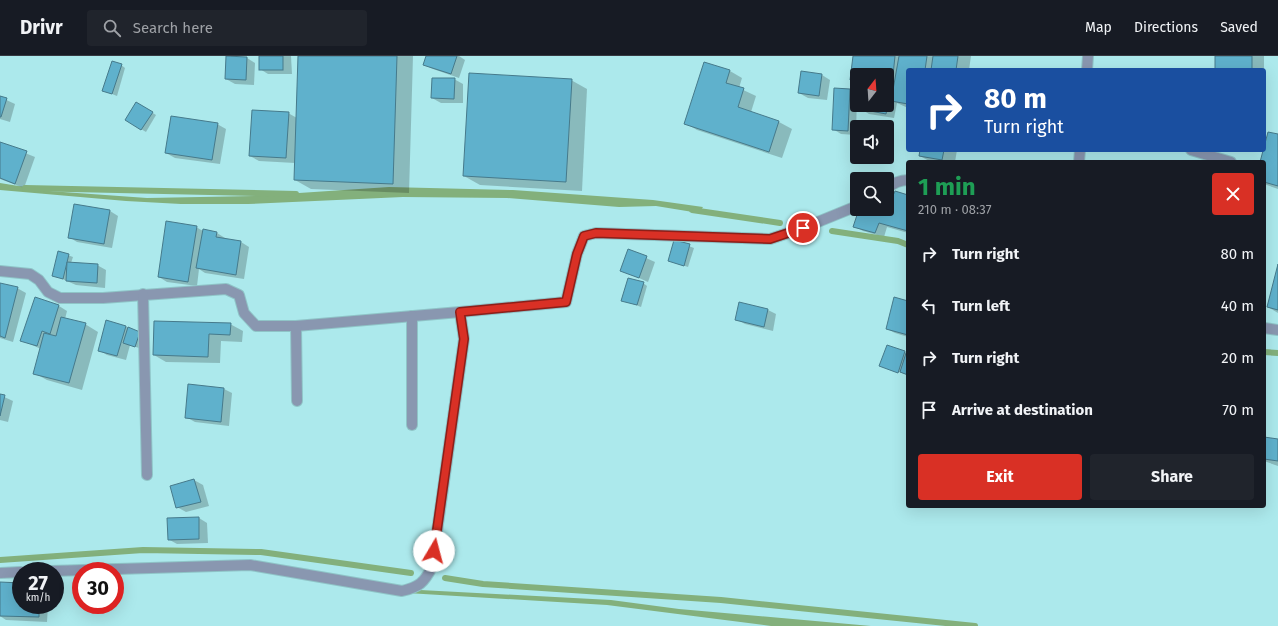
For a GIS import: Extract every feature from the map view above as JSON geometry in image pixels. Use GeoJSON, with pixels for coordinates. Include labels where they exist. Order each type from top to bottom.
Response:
{"type":"FeatureCollection","features":[{"type":"Feature","properties":{"kind":"street"},"geometry":{"type":"LineString","coordinates":[[1087,68],[1088,56]]}},
{"type":"Feature","properties":{"kind":"street"},"geometry":{"type":"LineString","coordinates":[[1198,152],[1224,160]]}},
{"type":"Feature","properties":{"kind":"street"},"geometry":{"type":"LineString","coordinates":[[894,184],[906,181]]}},
{"type":"Feature","properties":{"kind":"street"},"geometry":{"type":"LineString","coordinates":[[0,271],[30,274],[39,280],[48,292],[60,298],[103,298],[226,288],[239,295],[244,314],[256,326],[296,326],[566,302],[577,254],[584,236],[596,233],[770,239],[803,228],[850,209]]}},
{"type":"Feature","properties":{"kind":"street"},"geometry":{"type":"LineString","coordinates":[[143,294],[147,475]]}},
{"type":"Feature","properties":{"kind":"street"},"geometry":{"type":"LineString","coordinates":[[64,571],[250,565],[402,591],[415,588],[426,580],[432,567],[464,339],[460,312]]}},
{"type":"Feature","properties":{"kind":"street"},"geometry":{"type":"LineString","coordinates":[[412,316],[412,425]]}},
{"type":"Feature","properties":{"kind":"street"},"geometry":{"type":"LineString","coordinates":[[296,326],[297,401]]}},
{"type":"Feature","properties":{"kind":"street"},"geometry":{"type":"LineString","coordinates":[[1266,328],[1278,330]]}},
{"type":"Feature","properties":{"kind":"street"},"geometry":{"type":"LineString","coordinates":[[0,573],[12,572]]}},
{"type":"Feature","properties":{"kind":"shaded area"},"geometry":{"type":"Polygon","coordinates":[[[0,183],[49,191],[147,198],[254,196],[389,187],[513,190],[653,200],[703,207],[699,213],[656,206],[619,207],[507,198],[403,197],[248,204],[181,204],[126,201],[0,190],[0,183]]]}},
{"type":"Feature","properties":{"kind":"shaded area"},"geometry":{"type":"Polygon","coordinates":[[[420,590],[611,600],[679,609],[871,626],[771,626],[607,605],[407,593],[420,590]]]}},
{"type":"Feature","properties":{"kind":"building"},"geometry":{"type":"Polygon","coordinates":[[[226,56],[247,57],[246,80],[225,79],[226,56]]]}},
{"type":"Feature","properties":{"kind":"building"},"geometry":{"type":"Polygon","coordinates":[[[259,56],[283,56],[283,70],[259,70],[259,56]]]}},
{"type":"Feature","properties":{"kind":"building"},"geometry":{"type":"Polygon","coordinates":[[[298,56],[397,56],[393,184],[294,180],[298,56]]]}},
{"type":"Feature","properties":{"kind":"building"},"geometry":{"type":"Polygon","coordinates":[[[426,56],[457,56],[451,74],[423,65],[426,56]]]}},
{"type":"Feature","properties":{"kind":"building"},"geometry":{"type":"Polygon","coordinates":[[[853,56],[895,56],[894,68],[852,68],[853,56]]]}},
{"type":"Feature","properties":{"kind":"building"},"geometry":{"type":"Polygon","coordinates":[[[899,56],[927,56],[925,68],[906,68],[906,104],[894,102],[894,84],[899,56]]]}},
{"type":"Feature","properties":{"kind":"building"},"geometry":{"type":"Polygon","coordinates":[[[933,56],[958,56],[956,68],[931,68],[933,56]]]}},
{"type":"Feature","properties":{"kind":"building"},"geometry":{"type":"Polygon","coordinates":[[[1215,56],[1252,56],[1252,68],[1215,68],[1215,56]]]}},
{"type":"Feature","properties":{"kind":"building"},"geometry":{"type":"Polygon","coordinates":[[[112,61],[122,64],[112,94],[102,91],[112,61]]]}},
{"type":"Feature","properties":{"kind":"building"},"geometry":{"type":"Polygon","coordinates":[[[704,62],[730,70],[726,83],[744,88],[738,107],[779,121],[769,152],[684,124],[704,62]]]}},
{"type":"Feature","properties":{"kind":"building"},"geometry":{"type":"Polygon","coordinates":[[[801,71],[822,74],[819,96],[798,93],[801,71]]]}},
{"type":"Feature","properties":{"kind":"building"},"geometry":{"type":"Polygon","coordinates":[[[469,73],[572,79],[566,182],[463,176],[469,73]]]}},
{"type":"Feature","properties":{"kind":"building"},"geometry":{"type":"Polygon","coordinates":[[[432,78],[455,78],[454,99],[431,98],[432,78]]]}},
{"type":"Feature","properties":{"kind":"building"},"geometry":{"type":"Polygon","coordinates":[[[834,88],[850,89],[848,131],[832,130],[834,88]]]}},
{"type":"Feature","properties":{"kind":"building"},"geometry":{"type":"Polygon","coordinates":[[[0,96],[7,98],[1,117],[0,117],[0,96]]]}},
{"type":"Feature","properties":{"kind":"building"},"geometry":{"type":"Polygon","coordinates":[[[136,102],[153,112],[141,130],[125,120],[136,102]]]}},
{"type":"Feature","properties":{"kind":"building"},"geometry":{"type":"Polygon","coordinates":[[[252,110],[289,112],[286,158],[249,156],[252,110]]]}},
{"type":"Feature","properties":{"kind":"building"},"geometry":{"type":"Polygon","coordinates":[[[876,112],[886,112],[886,114],[876,112]]]}},
{"type":"Feature","properties":{"kind":"building"},"geometry":{"type":"Polygon","coordinates":[[[171,116],[218,123],[212,160],[165,153],[171,116]]]}},
{"type":"Feature","properties":{"kind":"building"},"geometry":{"type":"Polygon","coordinates":[[[1268,132],[1278,134],[1278,186],[1266,183],[1266,160],[1261,160],[1263,152],[1266,152],[1266,140],[1268,132]]]}},
{"type":"Feature","properties":{"kind":"building"},"geometry":{"type":"Polygon","coordinates":[[[0,142],[27,151],[15,184],[0,178],[0,142]]]}},
{"type":"Feature","properties":{"kind":"building"},"geometry":{"type":"Polygon","coordinates":[[[920,152],[944,152],[942,160],[919,156],[920,152]]]}},
{"type":"Feature","properties":{"kind":"building"},"geometry":{"type":"Polygon","coordinates":[[[895,191],[906,194],[906,230],[879,223],[875,233],[853,227],[857,216],[894,216],[895,191]]]}},
{"type":"Feature","properties":{"kind":"building"},"geometry":{"type":"Polygon","coordinates":[[[74,204],[110,210],[104,244],[68,238],[74,204]]]}},
{"type":"Feature","properties":{"kind":"building"},"geometry":{"type":"Polygon","coordinates":[[[166,221],[197,226],[188,282],[158,277],[166,221]]]}},
{"type":"Feature","properties":{"kind":"building"},"geometry":{"type":"Polygon","coordinates":[[[203,229],[217,232],[216,237],[241,241],[236,275],[196,268],[203,229]]]}},
{"type":"Feature","properties":{"kind":"building"},"geometry":{"type":"Polygon","coordinates":[[[674,240],[690,244],[684,266],[668,261],[674,240]]]}},
{"type":"Feature","properties":{"kind":"building"},"geometry":{"type":"Polygon","coordinates":[[[628,249],[647,256],[639,278],[620,271],[628,249]]]}},
{"type":"Feature","properties":{"kind":"building"},"geometry":{"type":"Polygon","coordinates":[[[58,251],[69,254],[63,279],[52,276],[58,251]]]}},
{"type":"Feature","properties":{"kind":"building"},"geometry":{"type":"Polygon","coordinates":[[[67,262],[98,264],[97,283],[66,281],[67,262]]]}},
{"type":"Feature","properties":{"kind":"building"},"geometry":{"type":"Polygon","coordinates":[[[1278,264],[1278,310],[1267,307],[1278,264]]]}},
{"type":"Feature","properties":{"kind":"building"},"geometry":{"type":"Polygon","coordinates":[[[628,278],[644,282],[637,305],[621,301],[628,278]]]}},
{"type":"Feature","properties":{"kind":"building"},"geometry":{"type":"Polygon","coordinates":[[[0,283],[18,287],[5,338],[0,336],[0,283]]]}},
{"type":"Feature","properties":{"kind":"building"},"geometry":{"type":"Polygon","coordinates":[[[35,297],[59,305],[50,334],[42,331],[37,346],[20,341],[35,297]]]}},
{"type":"Feature","properties":{"kind":"building"},"geometry":{"type":"Polygon","coordinates":[[[894,297],[906,300],[906,334],[886,329],[894,297]]]}},
{"type":"Feature","properties":{"kind":"building"},"geometry":{"type":"Polygon","coordinates":[[[739,302],[768,309],[764,327],[735,320],[739,302]]]}},
{"type":"Feature","properties":{"kind":"building"},"geometry":{"type":"Polygon","coordinates":[[[61,317],[86,323],[69,383],[33,374],[44,333],[56,336],[61,317]]]}},
{"type":"Feature","properties":{"kind":"building"},"geometry":{"type":"Polygon","coordinates":[[[106,320],[126,326],[117,356],[98,351],[106,320]]]}},
{"type":"Feature","properties":{"kind":"building"},"geometry":{"type":"Polygon","coordinates":[[[154,321],[231,323],[230,335],[209,334],[208,357],[153,355],[154,321]]]}},
{"type":"Feature","properties":{"kind":"building"},"geometry":{"type":"Polygon","coordinates":[[[128,327],[140,332],[135,347],[123,343],[128,327]]]}},
{"type":"Feature","properties":{"kind":"building"},"geometry":{"type":"Polygon","coordinates":[[[887,345],[905,351],[898,373],[879,366],[887,345]]]}},
{"type":"Feature","properties":{"kind":"building"},"geometry":{"type":"Polygon","coordinates":[[[906,353],[906,374],[900,372],[906,353]]]}},
{"type":"Feature","properties":{"kind":"building"},"geometry":{"type":"Polygon","coordinates":[[[188,384],[224,388],[221,422],[185,418],[188,384]]]}},
{"type":"Feature","properties":{"kind":"building"},"geometry":{"type":"Polygon","coordinates":[[[0,394],[5,395],[0,416],[0,394]]]}},
{"type":"Feature","properties":{"kind":"building"},"geometry":{"type":"Polygon","coordinates":[[[1266,437],[1278,439],[1278,461],[1266,459],[1266,437]]]}},
{"type":"Feature","properties":{"kind":"building"},"geometry":{"type":"Polygon","coordinates":[[[194,479],[201,502],[176,508],[170,486],[194,479]]]}},
{"type":"Feature","properties":{"kind":"building"},"geometry":{"type":"Polygon","coordinates":[[[199,517],[199,539],[168,540],[167,518],[199,517]]]}},
{"type":"Feature","properties":{"kind":"building"},"geometry":{"type":"Polygon","coordinates":[[[0,582],[12,583],[12,614],[39,614],[39,617],[0,616],[0,582]]]}},
{"type":"Feature","properties":{"kind":"waterway"},"geometry":{"type":"LineString","coordinates":[[25,188],[296,194]]}},
{"type":"Feature","properties":{"kind":"waterway"},"geometry":{"type":"LineString","coordinates":[[692,210],[780,223]]}},
{"type":"Feature","properties":{"kind":"waterway"},"geometry":{"type":"LineString","coordinates":[[832,231],[898,241],[906,244]]}},
{"type":"Feature","properties":{"kind":"waterway"},"geometry":{"type":"LineString","coordinates":[[1266,352],[1278,353]]}},
{"type":"Feature","properties":{"kind":"waterway"},"geometry":{"type":"LineString","coordinates":[[0,560],[143,550],[261,552],[411,573]]}},
{"type":"Feature","properties":{"kind":"waterway"},"geometry":{"type":"LineString","coordinates":[[445,578],[483,584],[721,600],[975,626]]}},
{"type":"Feature","properties":{"kind":"route"},"geometry":{"type":"LineString","coordinates":[[434,551],[464,339],[460,312],[566,302],[577,254],[584,236],[596,233],[770,239],[803,228]]}}]}
